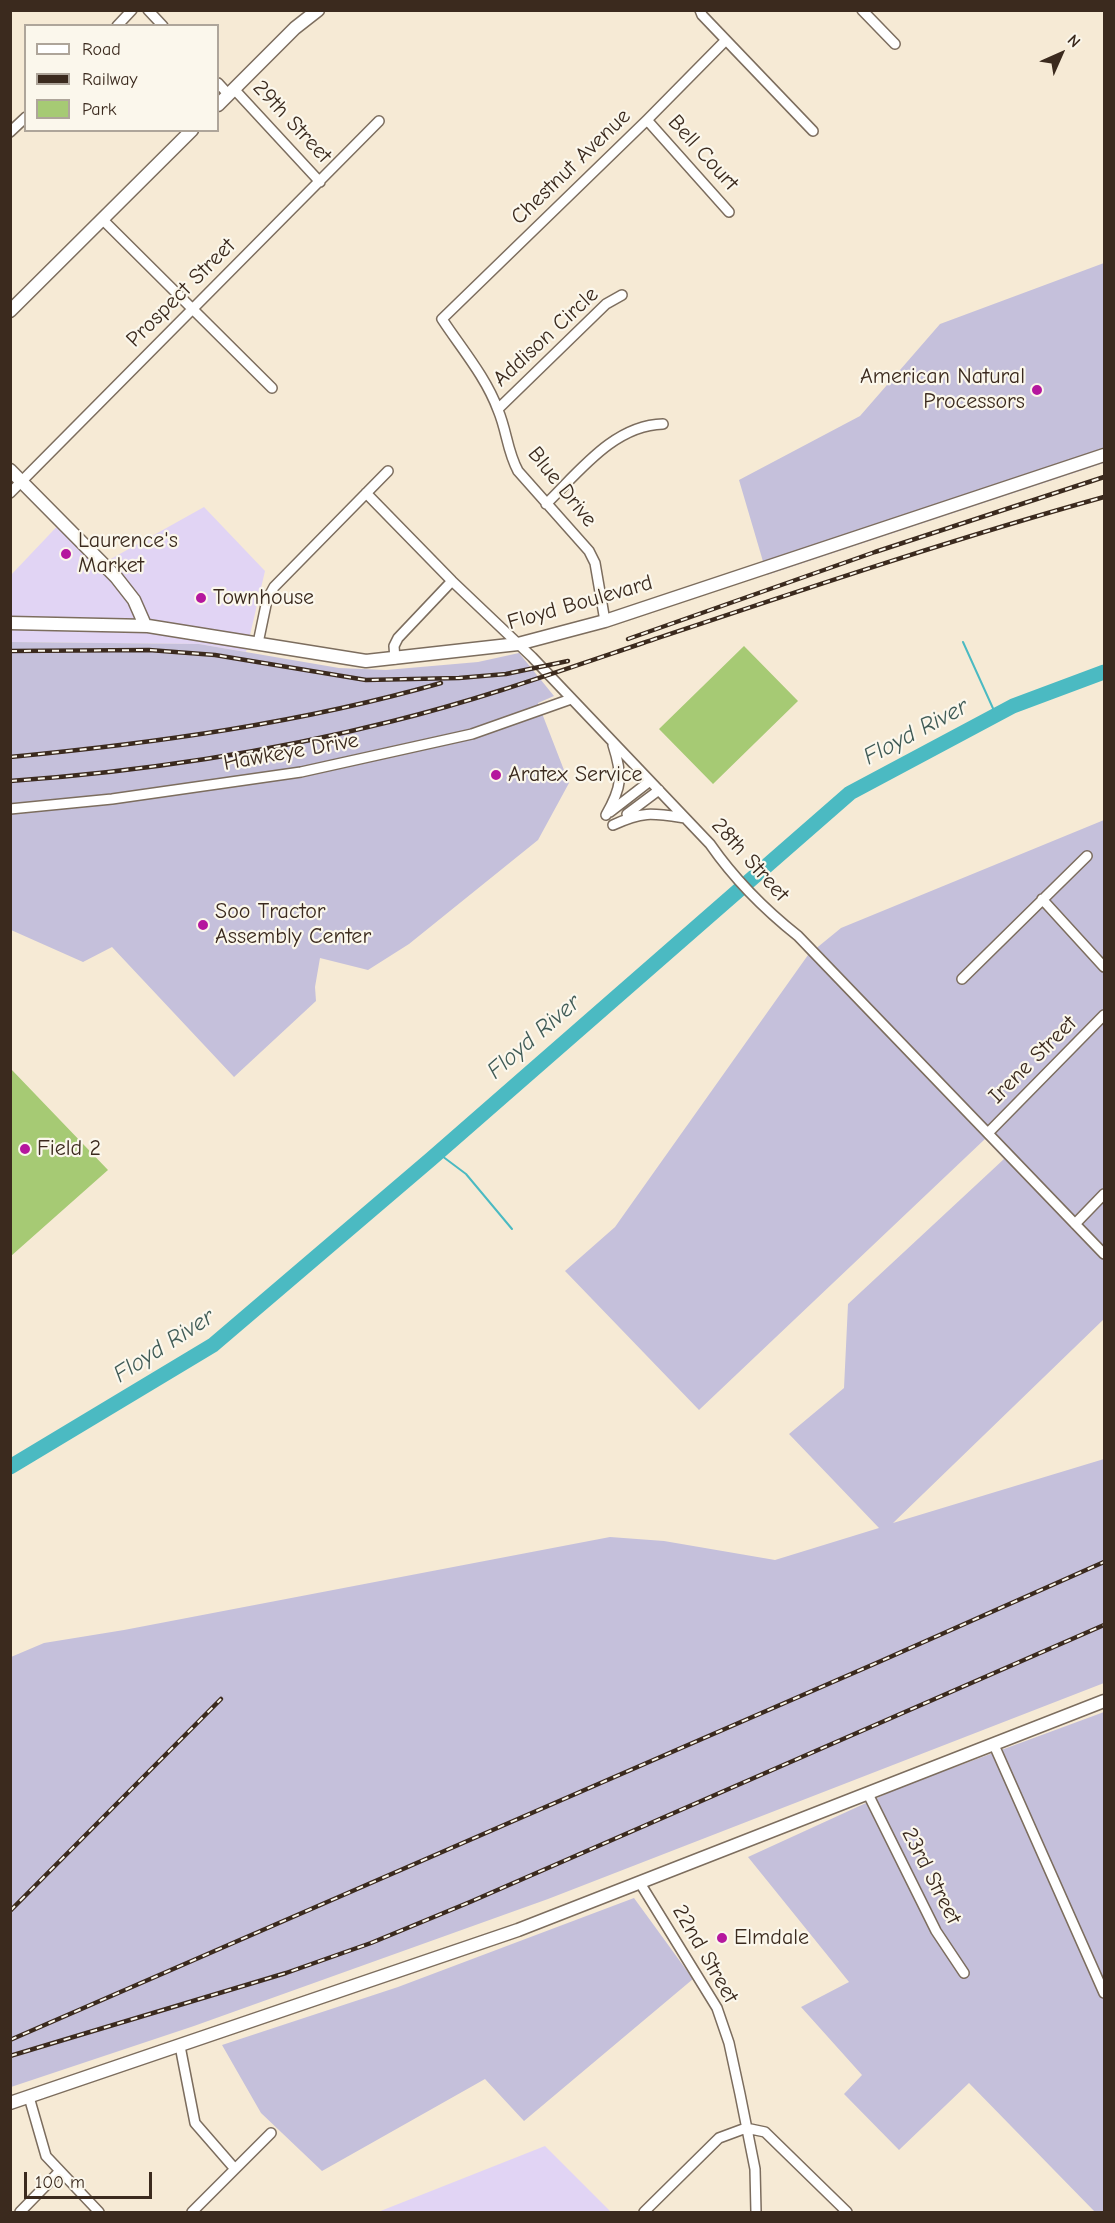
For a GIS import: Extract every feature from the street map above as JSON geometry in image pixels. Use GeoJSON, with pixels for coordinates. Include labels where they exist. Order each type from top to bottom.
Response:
{"type":"FeatureCollection","features":[{"type":"Feature","properties":{"kind":"main road"},"geometry":{"type":"LineString","coordinates":[[219,104],[295,28],[318,10]]}},
{"type":"Feature","properties":{"kind":"main road"},"geometry":{"type":"LineString","coordinates":[[10,311],[190,132]]}},
{"type":"Feature","properties":{"kind":"main road","name":"Floyd Boulevard"},"geometry":{"type":"LineString","coordinates":[[10,623],[145,625],[366,661],[518,644],[549,638],[605,621],[1104,455]]}},
{"type":"Feature","properties":{"kind":"main road"},"geometry":{"type":"LineString","coordinates":[[10,470],[116,577],[134,600],[145,625]]}},
{"type":"Feature","properties":{"kind":"main road"},"geometry":{"type":"LineString","coordinates":[[10,2103],[518,1930],[1104,1701]]}},
{"type":"Feature","properties":{"kind":"street"},"geometry":{"type":"LineString","coordinates":[[119,24],[132,10]]}},
{"type":"Feature","properties":{"kind":"street"},"geometry":{"type":"LineString","coordinates":[[148,10],[161,24]]}},
{"type":"Feature","properties":{"kind":"street"},"geometry":{"type":"LineString","coordinates":[[700,10],[725,40],[813,131]]}},
{"type":"Feature","properties":{"kind":"street"},"geometry":{"type":"LineString","coordinates":[[862,10],[895,44]]}},
{"type":"Feature","properties":{"kind":"street","name":"Chestnut Avenue"},"geometry":{"type":"LineString","coordinates":[[442,319],[647,120],[725,40]]}},
{"type":"Feature","properties":{"kind":"street","name":"29th Street"},"geometry":{"type":"LineString","coordinates":[[219,84],[231,92],[320,182]]}},
{"type":"Feature","properties":{"kind":"street"},"geometry":{"type":"LineString","coordinates":[[10,132],[24,119]]}},
{"type":"Feature","properties":{"kind":"street","name":"Bell Court"},"geometry":{"type":"LineString","coordinates":[[647,120],[729,212]]}},
{"type":"Feature","properties":{"kind":"street","name":"Prospect Street"},"geometry":{"type":"LineString","coordinates":[[10,493],[379,121]]}},
{"type":"Feature","properties":{"kind":"street"},"geometry":{"type":"LineString","coordinates":[[102,219],[272,388]]}},
{"type":"Feature","properties":{"kind":"street","name":"Addison Circle"},"geometry":{"type":"LineString","coordinates":[[498,409],[606,304],[622,295]]}},
{"type":"Feature","properties":{"kind":"street","name":"Blue Drive"},"geometry":{"type":"LineString","coordinates":[[442,319],[489,390],[498,409],[512,459],[518,471],[582,542],[595,563],[605,621]]}},
{"type":"Feature","properties":{"kind":"street"},"geometry":{"type":"LineString","coordinates":[[546,504],[612,441],[646,424],[663,424]]}},
{"type":"Feature","properties":{"kind":"street"},"geometry":{"type":"LineString","coordinates":[[258,643],[267,600],[274,586],[388,471]]}},
{"type":"Feature","properties":{"kind":"street","name":"28th Street"},"geometry":{"type":"LineString","coordinates":[[366,493],[452,581],[518,644],[710,844],[729,872],[747,891],[798,936],[1104,1254]]}},
{"type":"Feature","properties":{"kind":"street"},"geometry":{"type":"LineString","coordinates":[[395,659],[394,646],[398,638],[452,581]]}},
{"type":"Feature","properties":{"kind":"street","name":"Hawkeye Drive"},"geometry":{"type":"LineString","coordinates":[[10,809],[112,799],[301,772],[472,734],[571,699]]}},
{"type":"Feature","properties":{"kind":"street"},"geometry":{"type":"LineString","coordinates":[[613,743],[620,767],[620,781],[617,795],[606,815],[650,781]]}},
{"type":"Feature","properties":{"kind":"street"},"geometry":{"type":"LineString","coordinates":[[659,790],[613,825],[634,815],[651,814],[685,818]]}},
{"type":"Feature","properties":{"kind":"street"},"geometry":{"type":"LineString","coordinates":[[962,979],[1087,856]]}},
{"type":"Feature","properties":{"kind":"street"},"geometry":{"type":"LineString","coordinates":[[1042,899],[1104,967]]}},
{"type":"Feature","properties":{"kind":"street","name":"Irene Street"},"geometry":{"type":"LineString","coordinates":[[988,1133],[1104,1015]]}},
{"type":"Feature","properties":{"kind":"street"},"geometry":{"type":"LineString","coordinates":[[1075,1224],[1104,1194]]}},
{"type":"Feature","properties":{"kind":"street"},"geometry":{"type":"LineString","coordinates":[[994,1744],[1102,1982],[1104,1993]]}},
{"type":"Feature","properties":{"kind":"street","name":"23rd Street"},"geometry":{"type":"LineString","coordinates":[[868,1794],[936,1931],[964,1973]]}},
{"type":"Feature","properties":{"kind":"street","name":"22nd Street"},"geometry":{"type":"LineString","coordinates":[[640,1884],[717,2008],[729,2043],[755,2169],[756,2212]]}},
{"type":"Feature","properties":{"kind":"street"},"geometry":{"type":"LineString","coordinates":[[180,2046],[195,2123],[235,2169]]}},
{"type":"Feature","properties":{"kind":"street"},"geometry":{"type":"LineString","coordinates":[[29,2097],[44,2152],[59,2172],[99,2212]]}},
{"type":"Feature","properties":{"kind":"street"},"geometry":{"type":"LineString","coordinates":[[644,2212],[719,2138],[746,2128],[765,2132],[847,2212]]}},
{"type":"Feature","properties":{"kind":"street"},"geometry":{"type":"LineString","coordinates":[[192,2212],[271,2133]]}},
{"type":"Feature","properties":{"kind":"street"},"geometry":{"type":"LineString","coordinates":[[20,2212],[59,2172]]}},
{"type":"Feature","properties":{"kind":"shaded area"},"geometry":{"type":"Polygon","coordinates":[[[1104,263],[1104,463],[767,575],[739,480],[860,416],[940,324],[1104,263]]]}},
{"type":"Feature","properties":{"kind":"shaded area"},"geometry":{"type":"Polygon","coordinates":[[[204,507],[265,571],[246,652],[199,644],[11,642],[10,576],[65,518],[109,560],[204,507]]]}},
{"type":"Feature","properties":{"kind":"shaded area"},"geometry":{"type":"Polygon","coordinates":[[[11,642],[199,644],[339,668],[386,670],[478,662],[519,653],[554,696],[538,703],[569,783],[538,840],[409,944],[368,970],[320,958],[315,987],[316,1001],[234,1077],[112,947],[83,962],[11,930],[11,642]]]}},
{"type":"Feature","properties":{"kind":"shaded area"},"geometry":{"type":"Polygon","coordinates":[[[1104,820],[1104,1319],[893,1523],[1104,1459],[1104,1683],[548,1899],[194,2026],[11,2087],[11,1657],[44,1643],[124,1630],[610,1537],[664,1541],[775,1560],[879,1528],[789,1434],[844,1388],[848,1304],[1004,1159],[985,1139],[699,1410],[565,1271],[615,1227],[808,955],[841,928],[1104,820]]]}},
{"type":"Feature","properties":{"kind":"shaded area"},"geometry":{"type":"Polygon","coordinates":[[[1104,1712],[1104,2212],[1095,2212],[969,2083],[899,2150],[844,2094],[862,2075],[801,2007],[849,1982],[748,1857],[901,1787],[1104,1712]]]}},
{"type":"Feature","properties":{"kind":"shaded area"},"geometry":{"type":"Polygon","coordinates":[[[634,1898],[693,1979],[524,2121],[485,2079],[322,2171],[261,2113],[222,2045],[398,1987],[634,1898]]]}},
{"type":"Feature","properties":{"kind":"shaded area"},"geometry":{"type":"Polygon","coordinates":[[[545,2146],[611,2212],[378,2212],[545,2146]]]}},
{"type":"Feature","properties":{"kind":"green space"},"geometry":{"type":"Polygon","coordinates":[[[744,646],[798,701],[713,784],[659,729],[744,646]]]}},
{"type":"Feature","properties":{"kind":"green space"},"geometry":{"type":"Polygon","coordinates":[[[11,1069],[108,1170],[10,1256],[11,1069]]]}},
{"type":"Feature","properties":{"kind":"waterway"},"geometry":{"type":"LineString","coordinates":[[963,642],[996,715]]}},
{"type":"Feature","properties":{"kind":"waterway","name":"Floyd River"},"geometry":{"type":"LineString","coordinates":[[10,1467],[213,1345],[431,1159],[850,793],[1013,706],[1104,672]]}},
{"type":"Feature","properties":{"kind":"waterway"},"geometry":{"type":"LineString","coordinates":[[438,1153],[466,1174],[512,1229]]}},
{"type":"Feature","properties":{"kind":"railway"},"geometry":{"type":"LineString","coordinates":[[628,639],[875,552],[1104,477]]}},
{"type":"Feature","properties":{"kind":"railway"},"geometry":{"type":"LineString","coordinates":[[10,781],[106,772],[203,759],[299,742],[425,713],[519,685],[930,549],[1104,497]]}},
{"type":"Feature","properties":{"kind":"railway"},"geometry":{"type":"LineString","coordinates":[[10,651],[149,650],[215,655],[366,680],[459,678],[506,674],[568,661]]}},
{"type":"Feature","properties":{"kind":"railway"},"geometry":{"type":"LineString","coordinates":[[10,757],[228,730],[335,709],[441,683]]}},
{"type":"Feature","properties":{"kind":"railway"},"geometry":{"type":"LineString","coordinates":[[10,2040],[1104,1562]]}},
{"type":"Feature","properties":{"kind":"railway"},"geometry":{"type":"LineString","coordinates":[[10,2056],[286,1973],[371,1943],[1104,1625]]}},
{"type":"Feature","properties":{"kind":"railway"},"geometry":{"type":"LineString","coordinates":[[10,1911],[221,1699]]}},
{"type":"Feature","properties":{"kind":"place","name":"American Natural Processors"},"geometry":{"type":"Point","coordinates":[1037,390]}},
{"type":"Feature","properties":{"kind":"place","name":"Laurence's Market"},"geometry":{"type":"Point","coordinates":[66,554]}},
{"type":"Feature","properties":{"kind":"place","name":"Townhouse"},"geometry":{"type":"Point","coordinates":[201,598]}},
{"type":"Feature","properties":{"kind":"place","name":"Aratex Service"},"geometry":{"type":"Point","coordinates":[496,775]}},
{"type":"Feature","properties":{"kind":"place","name":"Soo Tractor Assembly Center"},"geometry":{"type":"Point","coordinates":[203,925]}},
{"type":"Feature","properties":{"kind":"place","name":"Field 2"},"geometry":{"type":"Point","coordinates":[25,1149]}},
{"type":"Feature","properties":{"kind":"place","name":"Elmdale"},"geometry":{"type":"Point","coordinates":[722,1938]}}]}
